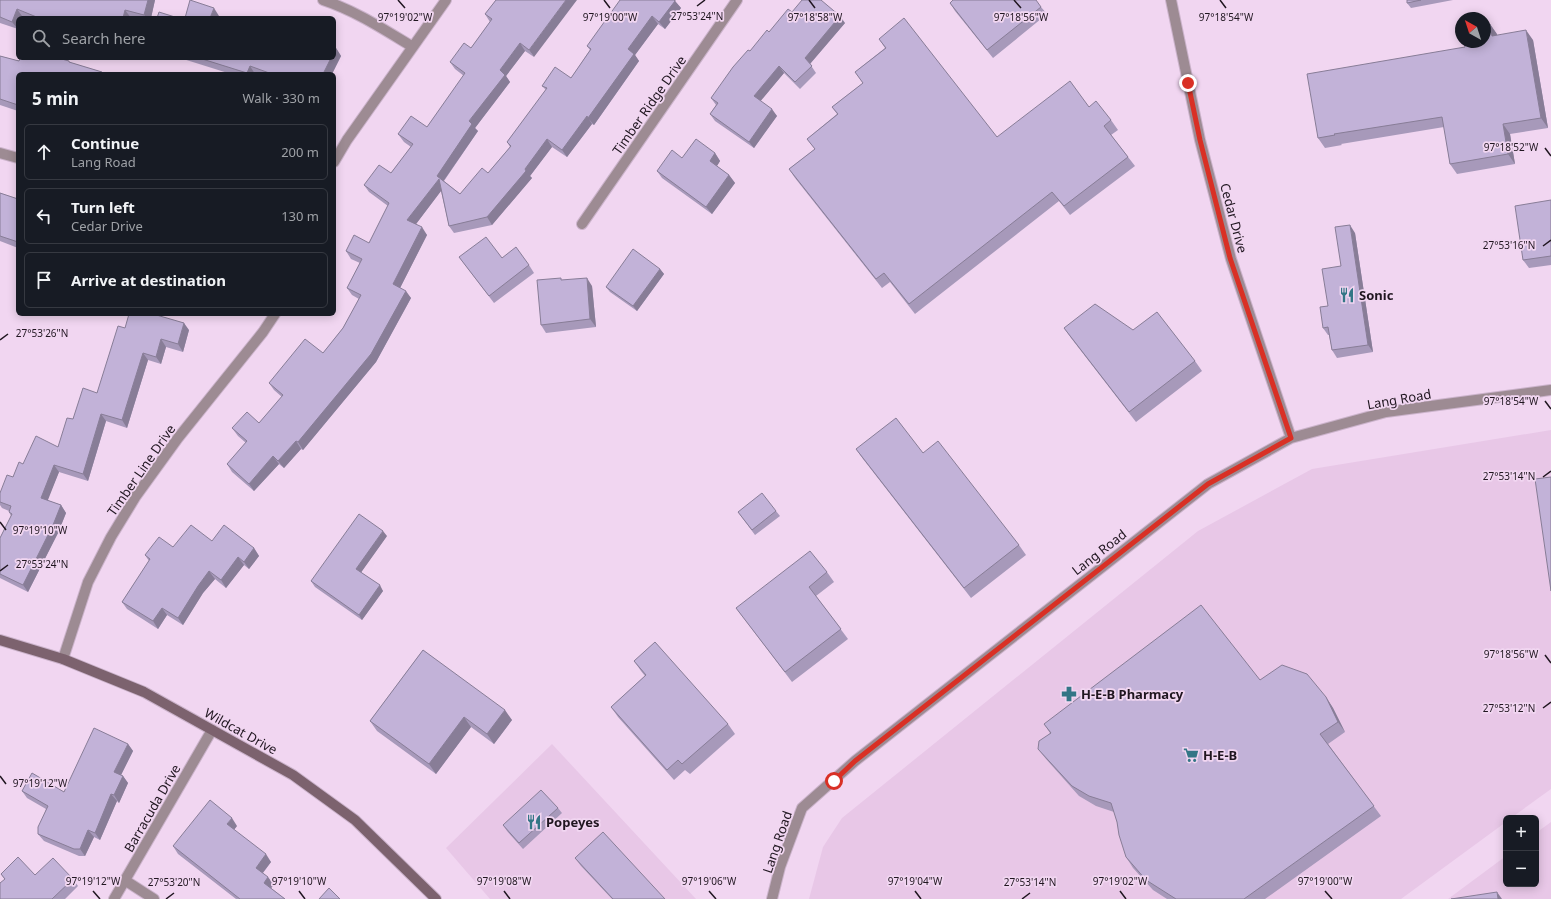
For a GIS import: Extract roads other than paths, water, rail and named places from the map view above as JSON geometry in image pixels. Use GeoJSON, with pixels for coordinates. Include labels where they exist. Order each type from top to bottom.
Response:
{"type":"FeatureCollection","features":[{"type":"Feature","properties":{"kind":"main road","name":"Wildcat Drive"},"geometry":{"type":"LineString","coordinates":[[0,640],[63,659],[144,692],[293,775],[355,820],[436,899]]}},
{"type":"Feature","properties":{"kind":"street"},"geometry":{"type":"LineString","coordinates":[[323,0],[361,16],[413,47]]}},
{"type":"Feature","properties":{"kind":"street"},"geometry":{"type":"LineString","coordinates":[[336,159],[347,140],[446,0]]}},
{"type":"Feature","properties":{"kind":"street","name":"Timber Ridge Drive"},"geometry":{"type":"LineString","coordinates":[[582,224],[737,0]]}},
{"type":"Feature","properties":{"kind":"street","name":"Cedar Drive"},"geometry":{"type":"LineString","coordinates":[[1171,0],[1200,140],[1230,258],[1291,438]]}},
{"type":"Feature","properties":{"kind":"street"},"geometry":{"type":"LineString","coordinates":[[0,153],[16,157]]}},
{"type":"Feature","properties":{"kind":"street","name":"Timber Line Drive"},"geometry":{"type":"LineString","coordinates":[[63,659],[88,582],[111,537],[136,496],[178,438],[263,332],[274,316]]}},
{"type":"Feature","properties":{"kind":"street","name":"Lang Road"},"geometry":{"type":"LineString","coordinates":[[772,899],[780,867],[802,808],[862,756],[1208,484],[1291,438],[1386,412],[1551,390]]}},
{"type":"Feature","properties":{"kind":"street","name":"Barracuda Drive"},"geometry":{"type":"LineString","coordinates":[[114,899],[212,730]]}},
{"type":"Feature","properties":{"kind":"street"},"geometry":{"type":"LineString","coordinates":[[126,880],[154,899]]}},
{"type":"Feature","properties":{"kind":"place","name":"Sonic"},"geometry":{"type":"Point","coordinates":[1347,295]}},
{"type":"Feature","properties":{"kind":"place","name":"H-E-B Pharmacy"},"geometry":{"type":"Point","coordinates":[1069,694]}},
{"type":"Feature","properties":{"kind":"place","name":"H-E-B"},"geometry":{"type":"Point","coordinates":[1191,755]}},
{"type":"Feature","properties":{"kind":"place","name":"Popeyes"},"geometry":{"type":"Point","coordinates":[534,822]}}]}
